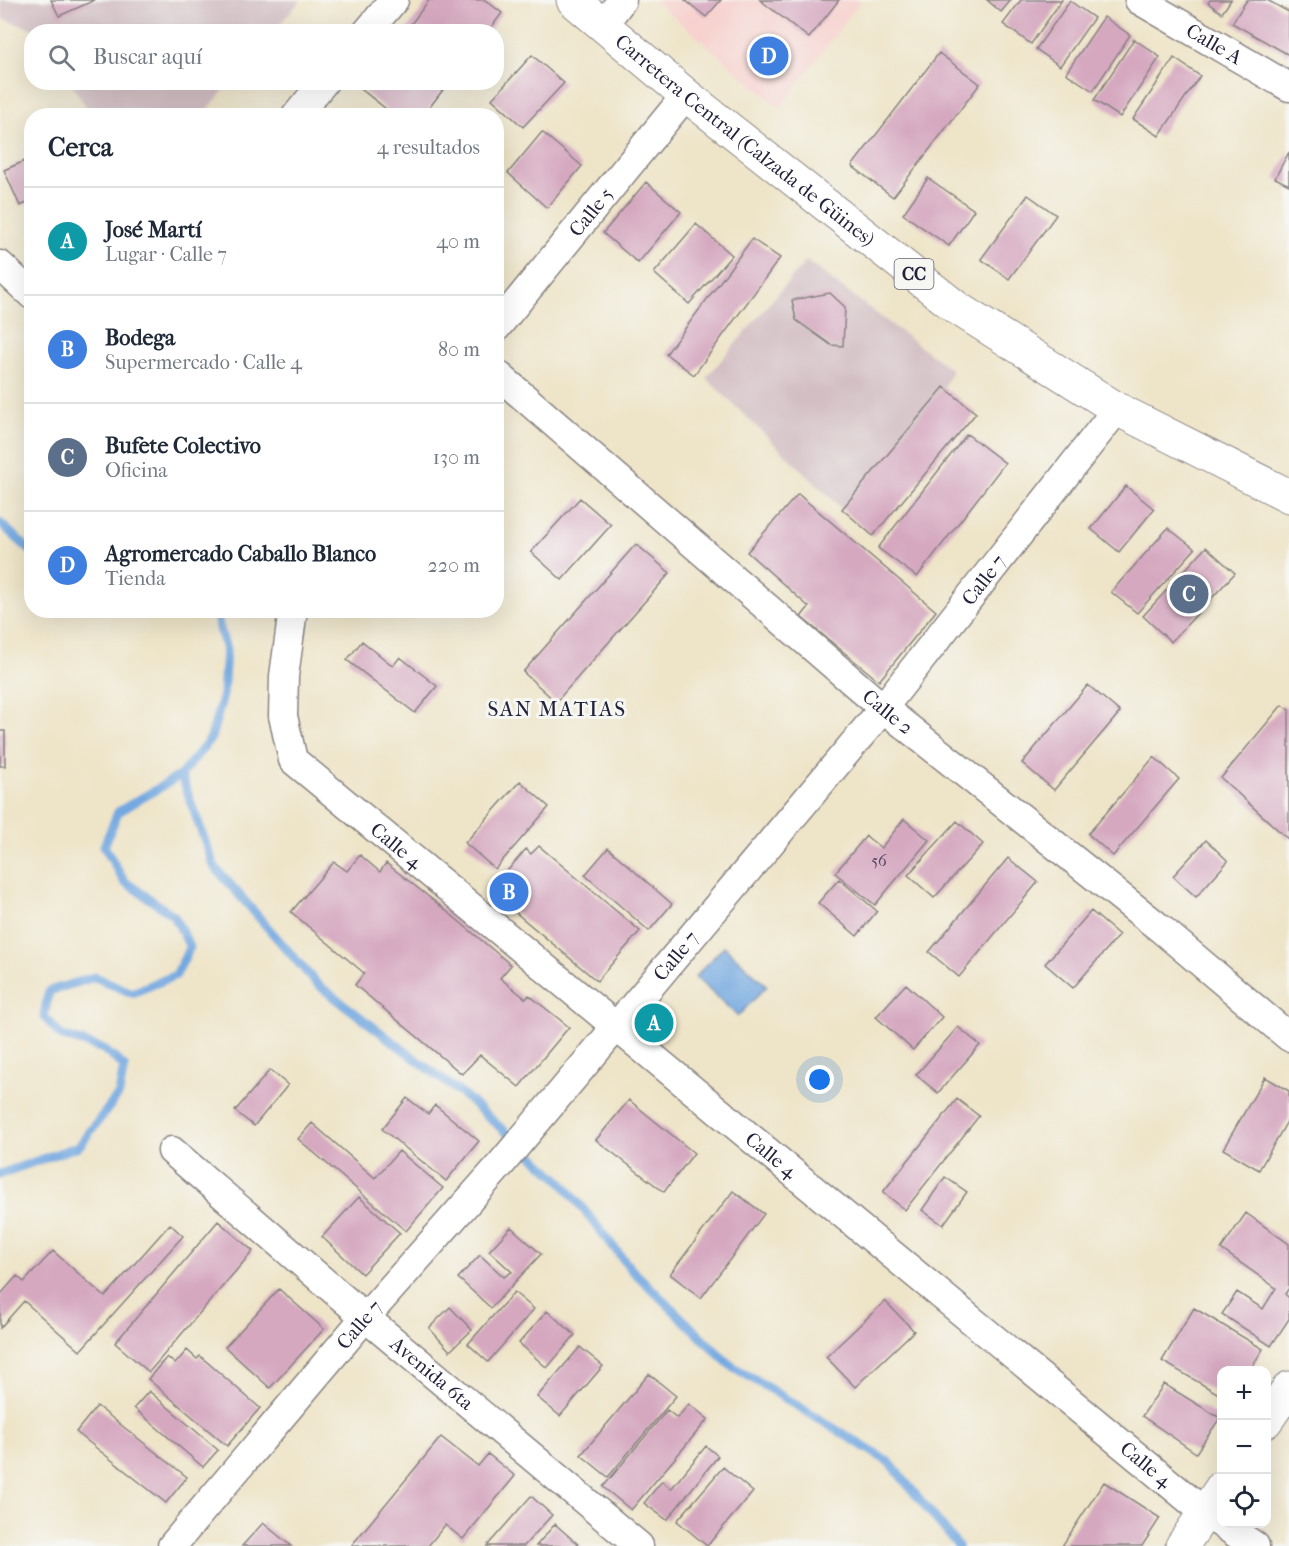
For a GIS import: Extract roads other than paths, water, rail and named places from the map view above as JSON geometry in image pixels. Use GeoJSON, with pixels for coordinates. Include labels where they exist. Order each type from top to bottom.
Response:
{"type":"FeatureCollection","features":[{"type":"Feature","properties":{"kind":"main road","name":"Carretera Central (Calzada de Güines)"},"geometry":{"type":"LineString","coordinates":[[573,0],[612,12],[686,95],[957,308],[1117,409],[1289,496]]}},
{"type":"Feature","properties":{"kind":"main road"},"geometry":{"type":"LineString","coordinates":[[1267,1420],[1289,1388]]}},
{"type":"Feature","properties":{"kind":"main road"},"geometry":{"type":"LineString","coordinates":[[1182,1546],[1213,1500]]}},
{"type":"Feature","properties":{"kind":"street"},"geometry":{"type":"LineString","coordinates":[[374,24],[394,0]]}},
{"type":"Feature","properties":{"kind":"street","name":"Calle A"},"geometry":{"type":"LineString","coordinates":[[1139,0],[1289,87]]}},
{"type":"Feature","properties":{"kind":"street"},"geometry":{"type":"LineString","coordinates":[[303,108],[317,90]]}},
{"type":"Feature","properties":{"kind":"street","name":"Calle 5"},"geometry":{"type":"LineString","coordinates":[[504,318],[686,95]]}},
{"type":"Feature","properties":{"kind":"street"},"geometry":{"type":"LineString","coordinates":[[0,265],[24,288]]}},
{"type":"Feature","properties":{"kind":"street","name":"Calle 2"},"geometry":{"type":"LineString","coordinates":[[504,380],[883,708],[1161,929],[1289,1037]]}},
{"type":"Feature","properties":{"kind":"street","name":"Calle 7"},"geometry":{"type":"LineString","coordinates":[[172,1546],[501,1164],[883,708],[1117,409]]}},
{"type":"Feature","properties":{"kind":"street","name":"Calle 4"},"geometry":{"type":"LineString","coordinates":[[292,618],[284,676],[283,716],[293,760],[615,1027],[1213,1500],[1255,1546]]}},
{"type":"Feature","properties":{"kind":"street","name":"Avenida 6ta"},"geometry":{"type":"LineString","coordinates":[[172,1150],[366,1318],[639,1546]]}},
{"type":"Feature","properties":{"kind":"water"},"geometry":{"type":"Polygon","coordinates":[[[724,946],[767,986],[738,1016],[695,977],[724,946]]]}},
{"type":"Feature","properties":{"kind":"waterway"},"geometry":{"type":"LineString","coordinates":[[0,523],[24,545]]}},
{"type":"Feature","properties":{"kind":"waterway"},"geometry":{"type":"LineString","coordinates":[[0,1174],[79,1146],[119,1094],[124,1066],[103,1049],[60,1035],[44,1016],[49,991],[95,977],[132,993],[176,975],[190,947],[174,916],[124,881],[104,846],[118,812],[181,775],[211,738],[223,695],[226,650],[217,618]]}},
{"type":"Feature","properties":{"kind":"waterway"},"geometry":{"type":"LineString","coordinates":[[181,775],[214,866],[317,984],[467,1098],[561,1181],[631,1269],[729,1364],[889,1462],[958,1546]]}},
{"type":"Feature","properties":{"kind":"place","name":"Agromercado Caballo Blanco"},"geometry":{"type":"Point","coordinates":[769,56]}},
{"type":"Feature","properties":{"kind":"place","name":"Bufete Colectivo"},"geometry":{"type":"Point","coordinates":[1189,594]}},
{"type":"Feature","properties":{"kind":"place","name":"Bodega"},"geometry":{"type":"Point","coordinates":[509,892]}},
{"type":"Feature","properties":{"kind":"place","name":"José Martí"},"geometry":{"type":"Point","coordinates":[654,1023]}},
{"type":"Feature","properties":{"kind":"district","name":"SAN MATIAS"},"geometry":{"type":"Point","coordinates":[557,709]}}]}
